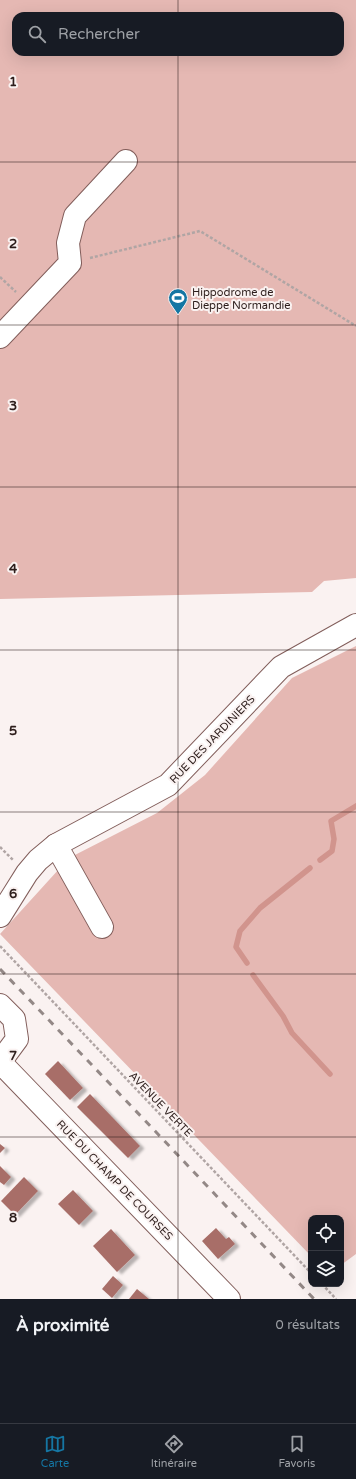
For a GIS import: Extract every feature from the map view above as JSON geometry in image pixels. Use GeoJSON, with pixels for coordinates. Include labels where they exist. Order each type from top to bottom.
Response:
{"type":"FeatureCollection","features":[{"type":"Feature","properties":{"kind":"street"},"geometry":{"type":"LineString","coordinates":[[0,337],[70,263],[68,243],[75,216],[126,161]]}},
{"type":"Feature","properties":{"kind":"street","name":"RUE DES JARDINIERS"},"geometry":{"type":"LineString","coordinates":[[0,916],[27,873],[38,860],[56,845],[168,785],[281,667],[356,625]]}},
{"type":"Feature","properties":{"kind":"street"},"geometry":{"type":"LineString","coordinates":[[56,845],[102,927]]}},
{"type":"Feature","properties":{"kind":"street"},"geometry":{"type":"LineString","coordinates":[[0,1004],[14,1019],[17,1039],[0,1062]]}},
{"type":"Feature","properties":{"kind":"street","name":"RUE DU CHAMP DE COURSES"},"geometry":{"type":"LineString","coordinates":[[0,1062],[229,1299]]}},
{"type":"Feature","properties":{"kind":"path"},"geometry":{"type":"LineString","coordinates":[[70,263],[200,231],[356,326]]}},
{"type":"Feature","properties":{"kind":"path","name":"AVENUE VERTE"},"geometry":{"type":"LineString","coordinates":[[0,946],[308,1270]]}},
{"type":"Feature","properties":{"kind":"path"},"geometry":{"type":"LineString","coordinates":[[325,1287],[336,1299]]}},
{"type":"Feature","properties":{"kind":"shaded area","name":"Hippodrome de Dieppe Normandie"},"geometry":{"type":"Polygon","coordinates":[[[0,0],[356,0],[356,578],[324,581],[312,592],[0,599],[0,0]]]}},
{"type":"Feature","properties":{"kind":"shaded area"},"geometry":{"type":"Polygon","coordinates":[[[356,646],[356,1254],[344,1263],[344,1215],[308,1215],[308,1253],[0,934],[69,858],[157,813],[205,775],[292,678],[356,646]]]}},
{"type":"Feature","properties":{"kind":"building"},"geometry":{"type":"Polygon","coordinates":[[[58,1061],[83,1088],[70,1100],[45,1074],[58,1061]]]}},
{"type":"Feature","properties":{"kind":"building"},"geometry":{"type":"Polygon","coordinates":[[[90,1094],[140,1146],[128,1158],[77,1107],[90,1094]]]}},
{"type":"Feature","properties":{"kind":"building"},"geometry":{"type":"Polygon","coordinates":[[[0,1144],[5,1148],[0,1153],[0,1144]]]}},
{"type":"Feature","properties":{"kind":"building"},"geometry":{"type":"Polygon","coordinates":[[[0,1166],[11,1177],[4,1185],[0,1182],[0,1166]]]}},
{"type":"Feature","properties":{"kind":"building"},"geometry":{"type":"Polygon","coordinates":[[[24,1177],[38,1191],[15,1215],[1,1201],[24,1177]]]}},
{"type":"Feature","properties":{"kind":"building"},"geometry":{"type":"Polygon","coordinates":[[[73,1190],[93,1211],[79,1225],[58,1204],[73,1190]]]}},
{"type":"Feature","properties":{"kind":"building"},"geometry":{"type":"Polygon","coordinates":[[[216,1228],[226,1239],[229,1237],[235,1244],[218,1259],[202,1241],[216,1228]]]}},
{"type":"Feature","properties":{"kind":"building"},"geometry":{"type":"Polygon","coordinates":[[[111,1229],[135,1255],[117,1272],[93,1246],[111,1229]]]}},
{"type":"Feature","properties":{"kind":"building"},"geometry":{"type":"Polygon","coordinates":[[[113,1276],[123,1285],[112,1298],[102,1289],[113,1276]]]}},
{"type":"Feature","properties":{"kind":"building"},"geometry":{"type":"Polygon","coordinates":[[[137,1289],[149,1299],[129,1299],[137,1289]]]}},
{"type":"Feature","properties":{"kind":"waterway"},"geometry":{"type":"LineString","coordinates":[[320,860],[332,851],[334,839],[331,821],[356,806]]}},
{"type":"Feature","properties":{"kind":"waterway"},"geometry":{"type":"LineString","coordinates":[[247,963],[236,947],[240,931],[260,908],[310,868]]}},
{"type":"Feature","properties":{"kind":"waterway"},"geometry":{"type":"LineString","coordinates":[[253,975],[283,1016],[292,1033],[330,1074]]}},
{"type":"Feature","properties":{"kind":"railway"},"geometry":{"type":"LineString","coordinates":[[0,969],[314,1299]]}},
{"type":"Feature","properties":{"kind":"place","name":"Hippodrome de Dieppe Normandie"},"geometry":{"type":"Point","coordinates":[178,315]}}]}
